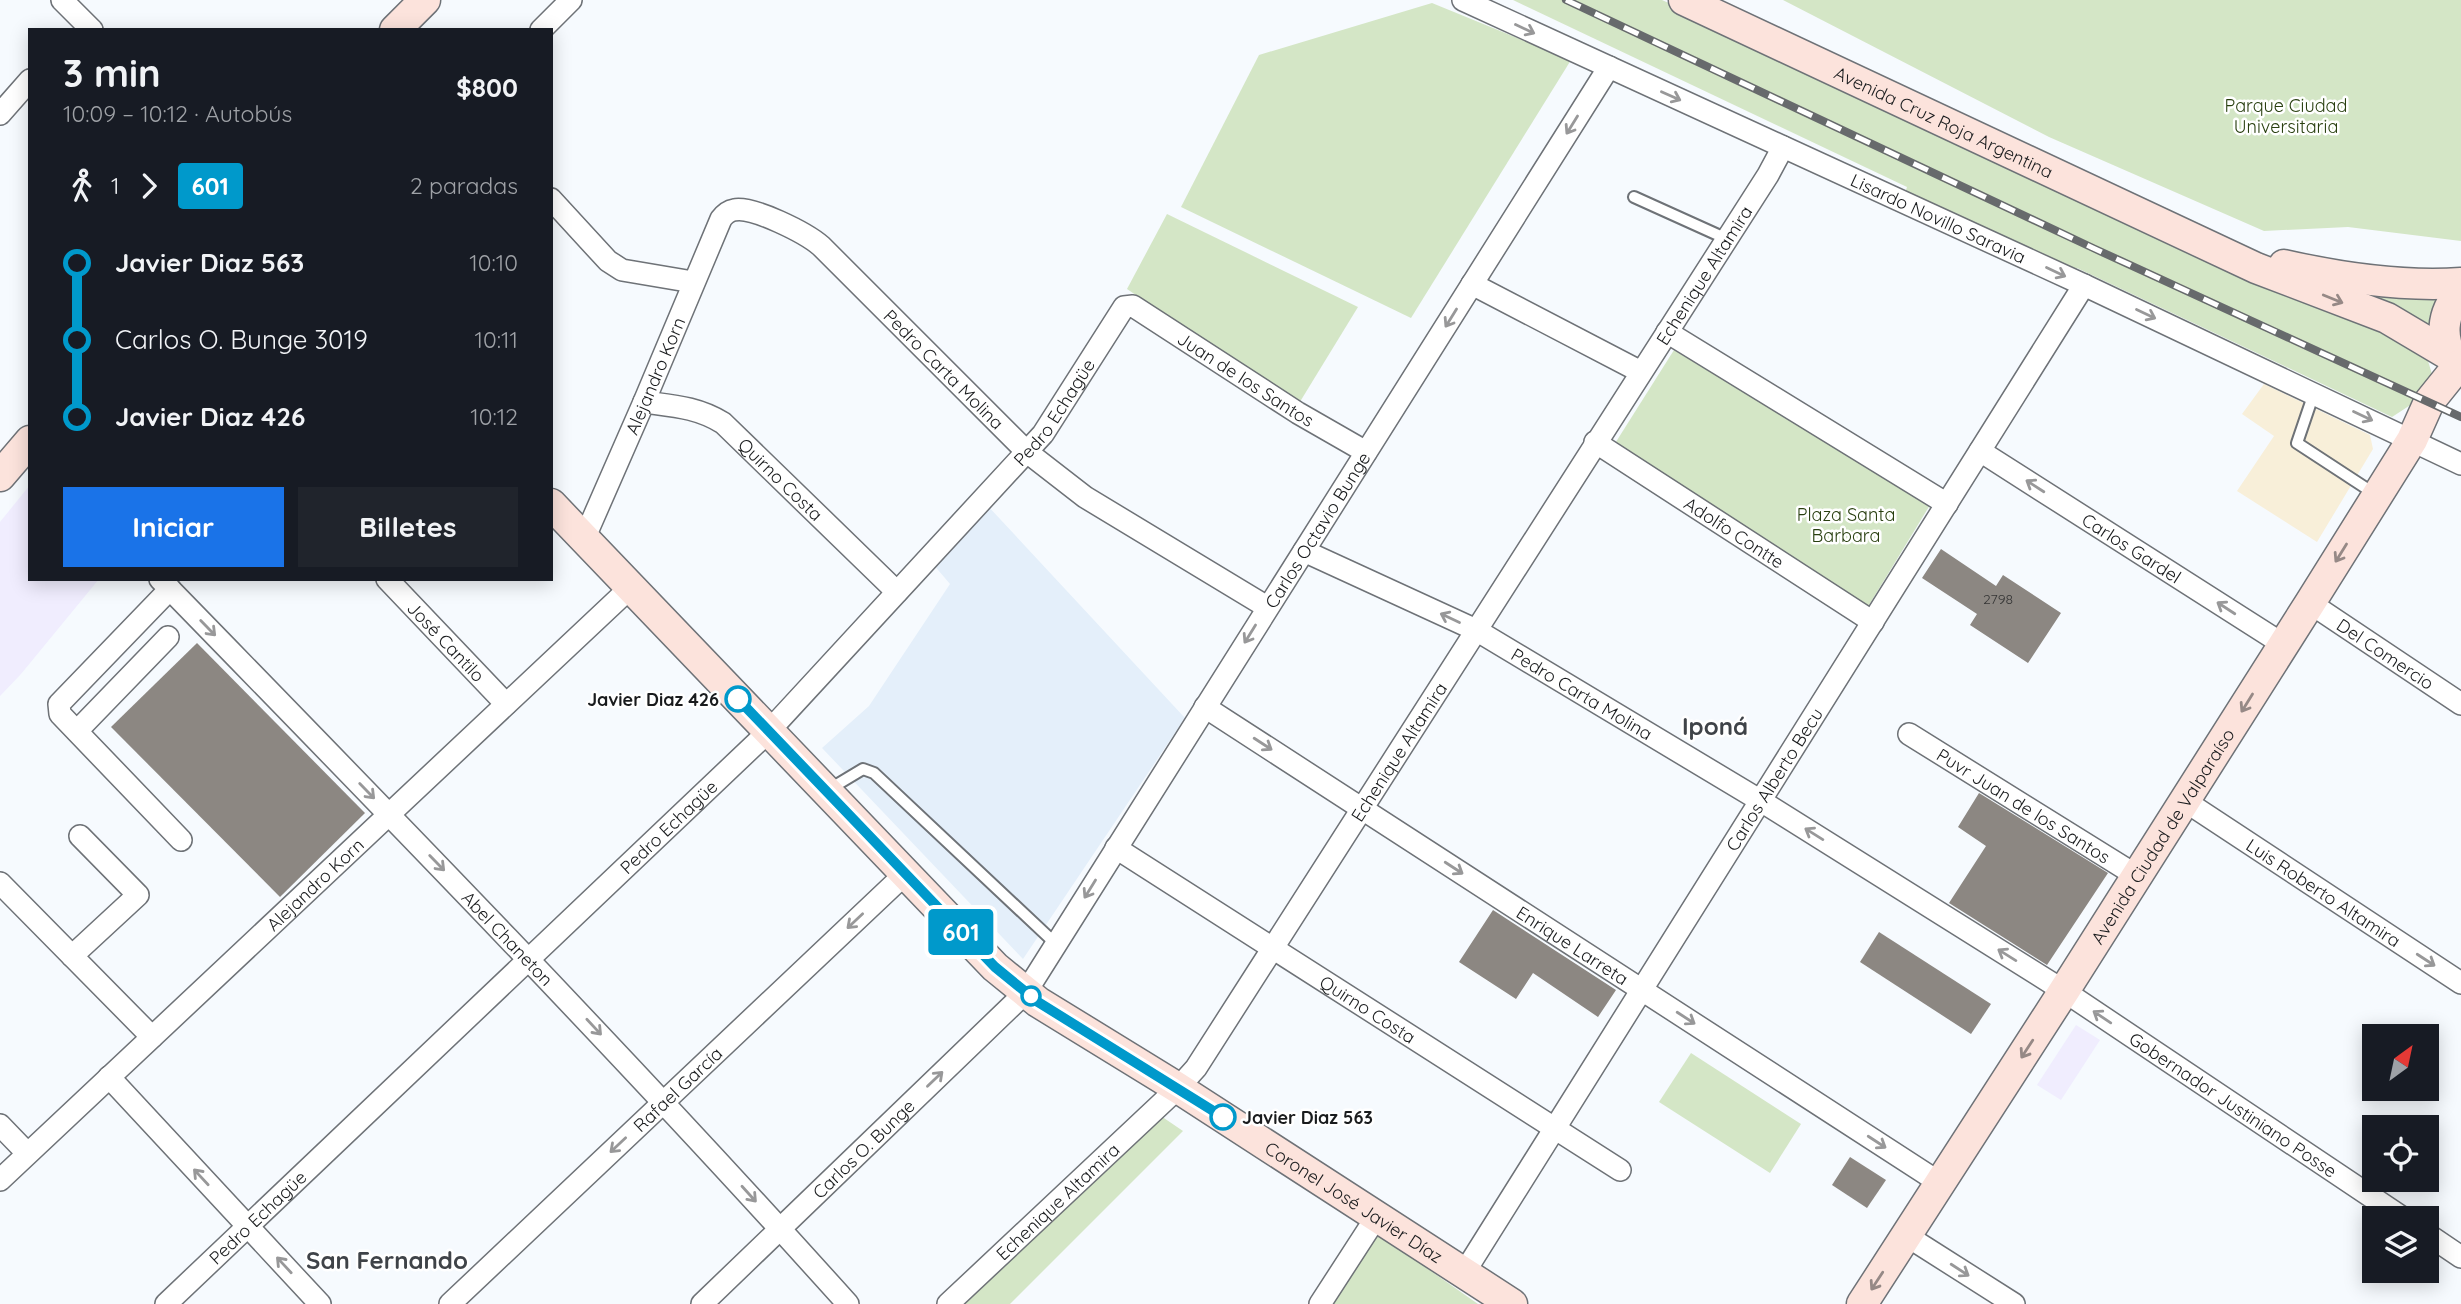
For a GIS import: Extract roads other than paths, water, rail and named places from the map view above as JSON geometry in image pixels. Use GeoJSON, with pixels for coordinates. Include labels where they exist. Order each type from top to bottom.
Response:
{"type":"FeatureCollection","features":[{"type":"Feature","properties":{"kind":"main road"},"geometry":{"type":"LineString","coordinates":[[397,28],[425,0]]}},
{"type":"Feature","properties":{"kind":"main road","name":"Avenida Cruz Roja Argentina"},"geometry":{"type":"LineString","coordinates":[[1685,0],[2269,274],[2387,318],[2457,363]]}},
{"type":"Feature","properties":{"kind":"main road","name":"Avenida Cruz Roja Argentina"},"geometry":{"type":"LineString","coordinates":[[2202,243],[2287,266],[2345,277],[2403,284],[2461,283]]}},
{"type":"Feature","properties":{"kind":"main road"},"geometry":{"type":"LineString","coordinates":[[2457,363],[2446,345],[2445,323],[2447,311],[2461,291]]}},
{"type":"Feature","properties":{"kind":"main road","name":"Avenida Ciudad de Valparaíso"},"geometry":{"type":"LineString","coordinates":[[1862,1304],[2311,603],[2412,440],[2429,402],[2457,363]]}},
{"type":"Feature","properties":{"kind":"main road"},"geometry":{"type":"LineString","coordinates":[[0,475],[28,444]]}},
{"type":"Feature","properties":{"kind":"main road","name":"Coronel José Javier Díaz"},"geometry":{"type":"LineString","coordinates":[[553,507],[995,967],[1026,992],[1512,1304]]}},
{"type":"Feature","properties":{"kind":"street"},"geometry":{"type":"LineString","coordinates":[[62,0],[83,26]]}},
{"type":"Feature","properties":{"kind":"street"},"geometry":{"type":"LineString","coordinates":[[543,28],[571,0]]}},
{"type":"Feature","properties":{"kind":"street","name":"Lisardo Novillo Saravia"},"geometry":{"type":"LineString","coordinates":[[1463,0],[2084,285],[2461,464]]}},
{"type":"Feature","properties":{"kind":"street","name":"Carlos Octavio Bunge"},"geometry":{"type":"LineString","coordinates":[[1026,992],[1609,68]]}},
{"type":"Feature","properties":{"kind":"street"},"geometry":{"type":"LineString","coordinates":[[0,114],[28,82]]}},
{"type":"Feature","properties":{"kind":"street","name":"Echenique Altamira"},"geometry":{"type":"LineString","coordinates":[[948,1304],[1196,1068],[1768,175],[1783,147]]}},
{"type":"Feature","properties":{"kind":"street"},"geometry":{"type":"LineString","coordinates":[[553,201],[608,261],[622,270],[693,282]]}},
{"type":"Feature","properties":{"kind":"street","name":"Pedro Carta Molina"},"geometry":{"type":"LineString","coordinates":[[726,213],[734,209],[743,210],[807,234],[1027,452],[1084,497],[1267,607]]}},
{"type":"Feature","properties":{"kind":"street","name":"Alejandro Korn"},"geometry":{"type":"LineString","coordinates":[[584,539],[720,219],[726,213]]}},
{"type":"Feature","properties":{"kind":"street"},"geometry":{"type":"LineString","coordinates":[[1472,284],[1641,372]]}},
{"type":"Feature","properties":{"kind":"street","name":"Carlos Alberto Becu"},"geometry":{"type":"LineString","coordinates":[[1464,1273],[2084,285]]}},
{"type":"Feature","properties":{"kind":"street","name":"Juan de los Santos"},"geometry":{"type":"LineString","coordinates":[[1124,307],[1133,306],[1298,413],[1366,452]]}},
{"type":"Feature","properties":{"kind":"street","name":"Pedro Echagüe"},"geometry":{"type":"LineString","coordinates":[[166,1304],[769,730],[1043,434],[1124,307]]}},
{"type":"Feature","properties":{"kind":"street"},"geometry":{"type":"LineString","coordinates":[[1667,332],[1947,504]]}},
{"type":"Feature","properties":{"kind":"street","name":"Quirno Costa"},"geometry":{"type":"LineString","coordinates":[[644,402],[690,408],[707,413],[723,423],[897,592]]}},
{"type":"Feature","properties":{"kind":"street","name":"Adolfo Contte"},"geometry":{"type":"LineString","coordinates":[[1595,442],[1872,622]]}},
{"type":"Feature","properties":{"kind":"street","name":"Carlos Gardel"},"geometry":{"type":"LineString","coordinates":[[1980,451],[2284,645]]}},
{"type":"Feature","properties":{"kind":"street","name":"Pedro Carta Molina"},"geometry":{"type":"LineString","coordinates":[[1304,551],[1476,630],[1761,801],[2064,991]]}},
{"type":"Feature","properties":{"kind":"street","name":"José Cantilo"},"geometry":{"type":"LineString","coordinates":[[389,581],[506,704]]}},
{"type":"Feature","properties":{"kind":"street"},"geometry":{"type":"LineString","coordinates":[[165,584],[59,704],[60,714],[181,840]]}},
{"type":"Feature","properties":{"kind":"street","name":"Abel Chaneton"},"geometry":{"type":"LineString","coordinates":[[165,584],[529,958],[664,1101],[848,1304]]}},
{"type":"Feature","properties":{"kind":"street","name":"Alejandro Korn"},"geometry":{"type":"LineString","coordinates":[[0,1180],[631,587]]}},
{"type":"Feature","properties":{"kind":"street","name":"Del Comercio"},"geometry":{"type":"LineString","coordinates":[[2311,603],[2461,704]]}},
{"type":"Feature","properties":{"kind":"street"},"geometry":{"type":"LineString","coordinates":[[76,731],[168,637]]}},
{"type":"Feature","properties":{"kind":"street","name":"Enrique Larreta"},"geometry":{"type":"LineString","coordinates":[[1205,707],[1940,1183]]}},
{"type":"Feature","properties":{"kind":"street","name":"Puvr Juan de los Santos"},"geometry":{"type":"LineString","coordinates":[[1909,734],[2137,876]]}},
{"type":"Feature","properties":{"kind":"street","name":"Luis Roberto Altamira"},"geometry":{"type":"LineString","coordinates":[[2185,801],[2461,983]]}},
{"type":"Feature","properties":{"kind":"street"},"geometry":{"type":"LineString","coordinates":[[72,956],[138,895],[79,836]]}},
{"type":"Feature","properties":{"kind":"street","name":"Quirno Costa"},"geometry":{"type":"LineString","coordinates":[[1116,848],[1620,1170]]}},
{"type":"Feature","properties":{"kind":"street","name":"Rafael García"},"geometry":{"type":"LineString","coordinates":[[450,1304],[905,874]]}},
{"type":"Feature","properties":{"kind":"street"},"geometry":{"type":"LineString","coordinates":[[0,883],[152,1037]]}},
{"type":"Feature","properties":{"kind":"street","name":"Gobernador Justiniano Posse"},"geometry":{"type":"LineString","coordinates":[[2064,991],[2385,1206]]}},
{"type":"Feature","properties":{"kind":"street","name":"Carlos O. Bunge"},"geometry":{"type":"LineString","coordinates":[[702,1304],[1026,992]]}},
{"type":"Feature","properties":{"kind":"street"},"geometry":{"type":"LineString","coordinates":[[109,1077],[320,1304]]}},
{"type":"Feature","properties":{"kind":"street"},"geometry":{"type":"LineString","coordinates":[[0,1125],[27,1153]]}},
{"type":"Feature","properties":{"kind":"street"},"geometry":{"type":"LineString","coordinates":[[1320,1304],[1377,1216]]}},
{"type":"Feature","properties":{"kind":"street"},"geometry":{"type":"LineString","coordinates":[[1906,1236],[2014,1304]]}},
{"type":"Feature","properties":{"kind":"street"},"geometry":{"type":"LineString","coordinates":[[2439,1242],[2461,1257]]}},
{"type":"Feature","properties":{"kind":"lane"},"geometry":{"type":"LineString","coordinates":[[1634,197],[1727,239]]}},
{"type":"Feature","properties":{"kind":"lane"},"geometry":{"type":"LineString","coordinates":[[2314,393],[2297,443],[2377,495]]}},
{"type":"Feature","properties":{"kind":"lane"},"geometry":{"type":"LineString","coordinates":[[827,791],[863,769],[874,773],[1056,944]]}},
{"type":"Feature","properties":{"kind":"railway"},"geometry":{"type":"LineString","coordinates":[[1566,0],[2093,248],[2461,417]]}},
{"type":"Feature","properties":{"kind":"place","name":"Javier Diaz 426"},"geometry":{"type":"Point","coordinates":[738,699]}},
{"type":"Feature","properties":{"kind":"place","name":"Javier Diaz 563"},"geometry":{"type":"Point","coordinates":[1223,1117]}},
{"type":"Feature","properties":{"kind":"district","name":"Iponá"},"geometry":{"type":"Point","coordinates":[1715,726]}},
{"type":"Feature","properties":{"kind":"district","name":"San Fernando"},"geometry":{"type":"Point","coordinates":[387,1260]}},
{"type":"Feature","properties":{"kind":"park label","name":"Parque Ciudad Universitaria"},"geometry":{"type":"Point","coordinates":[2286,115]}},
{"type":"Feature","properties":{"kind":"park label","name":"Plaza Santa Barbara"},"geometry":{"type":"Point","coordinates":[1846,524]}}]}
